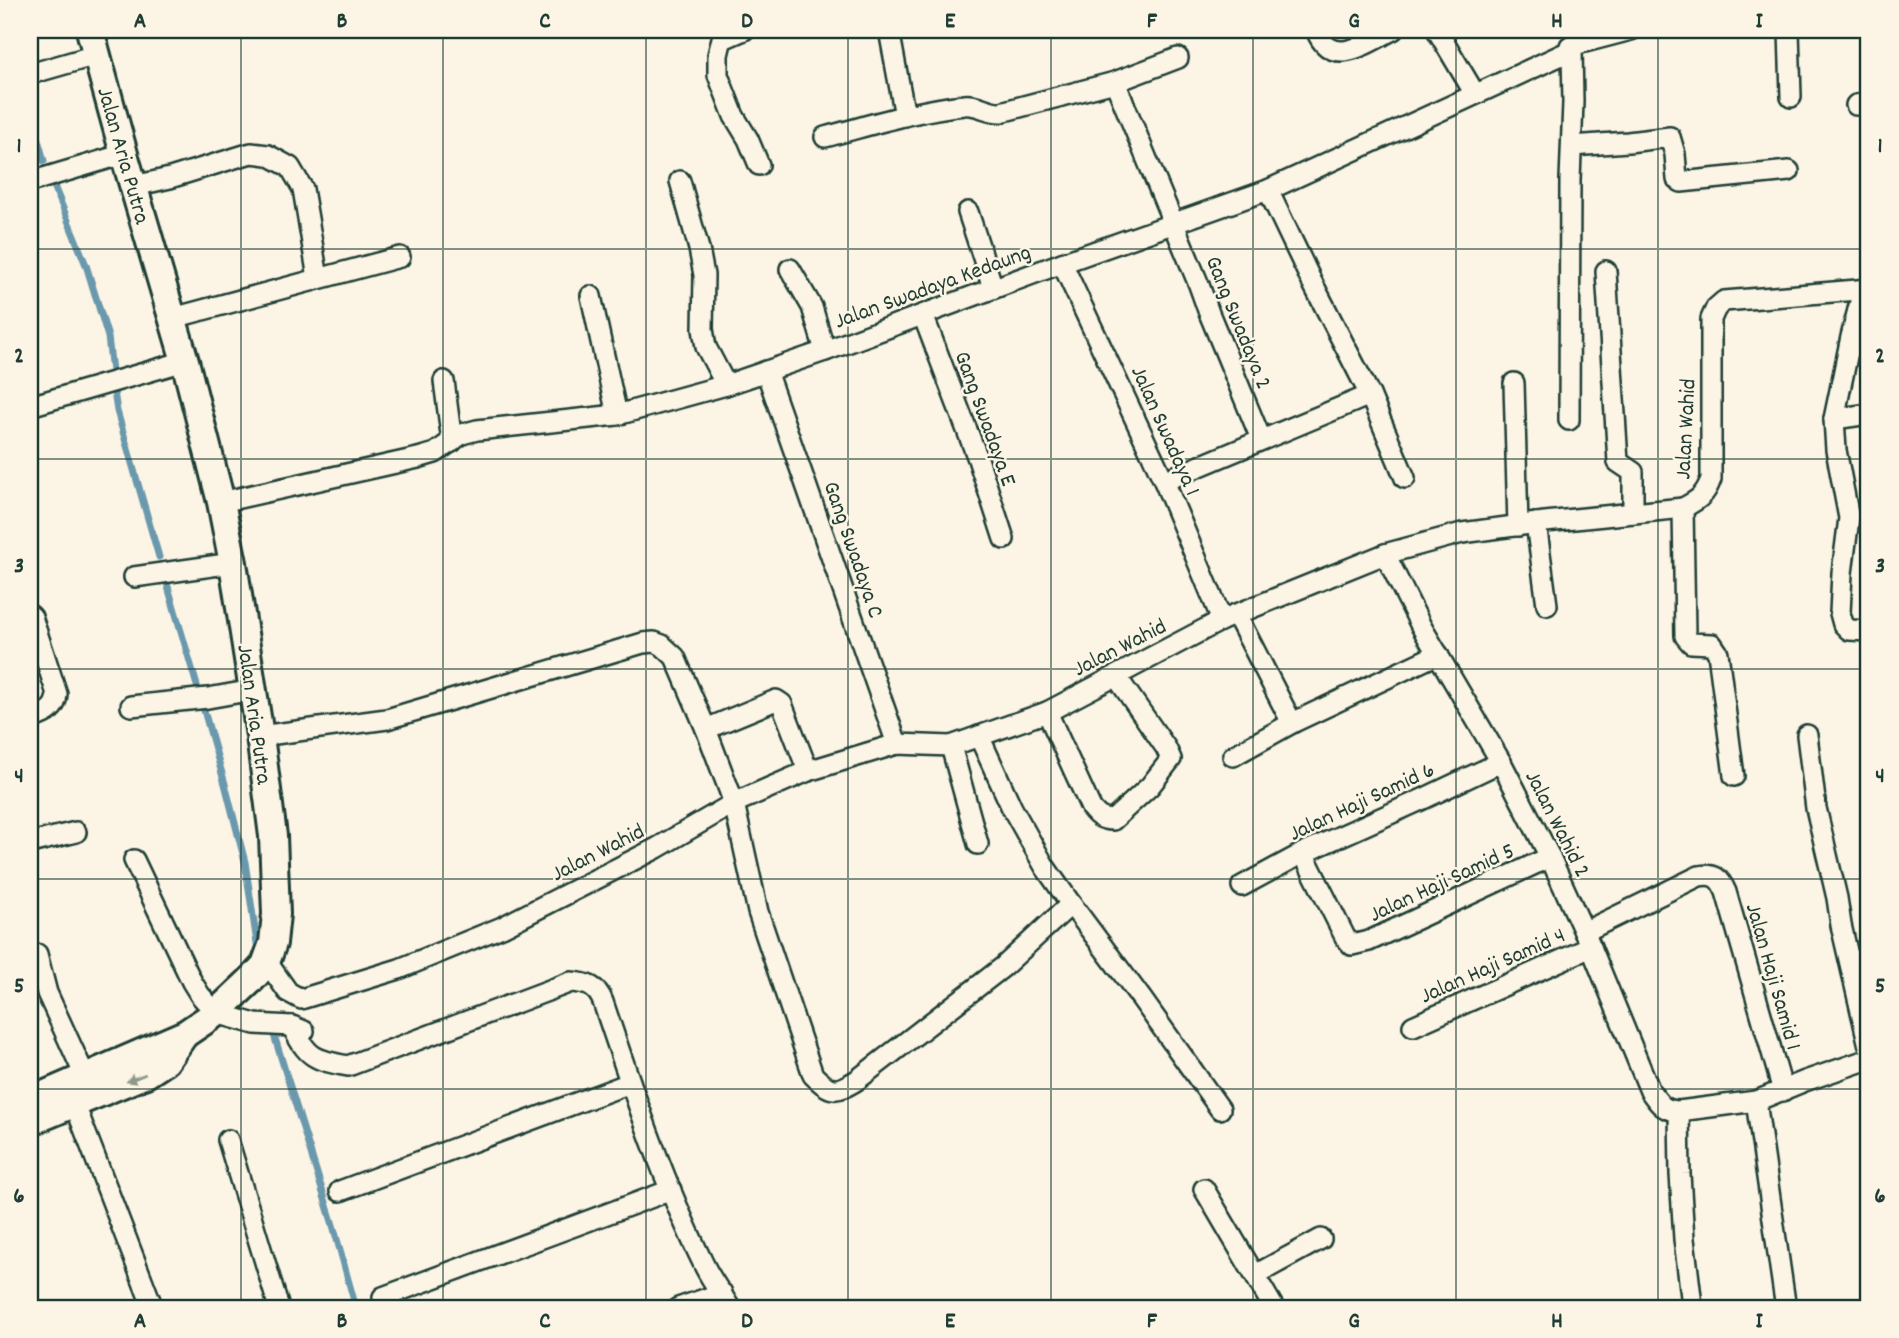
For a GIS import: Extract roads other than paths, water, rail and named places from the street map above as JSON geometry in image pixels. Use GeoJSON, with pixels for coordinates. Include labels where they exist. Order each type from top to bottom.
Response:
{"type":"FeatureCollection","features":[{"type":"Feature","properties":{"kind":"main road","name":"Jalan Aria Putra"},"geometry":{"type":"LineString","coordinates":[[92,36],[185,361],[221,502],[233,563],[273,836],[276,914],[274,943],[261,969]]}},
{"type":"Feature","properties":{"kind":"main road"},"geometry":{"type":"LineString","coordinates":[[30,1101],[75,1088],[146,1074],[166,1061],[185,1034],[216,1013],[261,969]]}},
{"type":"Feature","properties":{"kind":"main road"},"geometry":{"type":"LineString","coordinates":[[30,1122],[75,1088]]}},
{"type":"Feature","properties":{"kind":"street"},"geometry":{"type":"LineString","coordinates":[[744,30],[724,34],[718,75],[734,116],[759,165]]}},
{"type":"Feature","properties":{"kind":"street"},"geometry":{"type":"LineString","coordinates":[[889,30],[905,116]]}},
{"type":"Feature","properties":{"kind":"street"},"geometry":{"type":"LineString","coordinates":[[1316,30],[1321,41],[1332,50],[1343,52],[1393,30]]}},
{"type":"Feature","properties":{"kind":"street"},"geometry":{"type":"LineString","coordinates":[[1437,30],[1475,94]]}},
{"type":"Feature","properties":{"kind":"street"},"geometry":{"type":"LineString","coordinates":[[1789,30],[1791,97]]}},
{"type":"Feature","properties":{"kind":"street","name":"Jalan Swadaya Kedaung"},"geometry":{"type":"LineString","coordinates":[[221,502],[418,458],[435,453],[462,434],[478,430],[617,415],[726,385],[1268,190],[1475,94],[1568,42],[1623,31]]}},
{"type":"Feature","properties":{"kind":"street"},"geometry":{"type":"LineString","coordinates":[[30,74],[92,36]]}},
{"type":"Feature","properties":{"kind":"street"},"geometry":{"type":"LineString","coordinates":[[1568,42],[1573,102],[1569,193],[1569,420]]}},
{"type":"Feature","properties":{"kind":"street"},"geometry":{"type":"LineString","coordinates":[[825,136],[968,104],[1001,111],[1115,82],[1178,58]]}},
{"type":"Feature","properties":{"kind":"street","name":"Gang Swadaya 2"},"geometry":{"type":"LineString","coordinates":[[1115,82],[1261,439]]}},
{"type":"Feature","properties":{"kind":"street"},"geometry":{"type":"LineString","coordinates":[[1572,146],[1670,137],[1678,179],[1681,182],[1789,172]]}},
{"type":"Feature","properties":{"kind":"street"},"geometry":{"type":"LineString","coordinates":[[134,186],[251,153],[268,155],[290,167],[303,189],[318,278]]}},
{"type":"Feature","properties":{"kind":"street"},"geometry":{"type":"LineString","coordinates":[[30,182],[124,154]]}},
{"type":"Feature","properties":{"kind":"street"},"geometry":{"type":"LineString","coordinates":[[680,181],[704,275],[703,329],[706,347],[726,385]]}},
{"type":"Feature","properties":{"kind":"street"},"geometry":{"type":"LineString","coordinates":[[1268,190],[1370,395],[1405,478]]}},
{"type":"Feature","properties":{"kind":"street"},"geometry":{"type":"LineString","coordinates":[[968,212],[993,288]]}},
{"type":"Feature","properties":{"kind":"street"},"geometry":{"type":"LineString","coordinates":[[173,318],[400,257]]}},
{"type":"Feature","properties":{"kind":"street","name":"Jalan Swadaya 1"},"geometry":{"type":"LineString","coordinates":[[1062,262],[1229,617],[1292,723]]}},
{"type":"Feature","properties":{"kind":"street"},"geometry":{"type":"LineString","coordinates":[[790,269],[812,307],[825,351]]}},
{"type":"Feature","properties":{"kind":"street"},"geometry":{"type":"LineString","coordinates":[[1606,271],[1618,462],[1633,472],[1633,513]]}},
{"type":"Feature","properties":{"kind":"street"},"geometry":{"type":"LineString","coordinates":[[1866,289],[1851,337],[1834,419],[1836,450],[1849,518],[1840,613],[1843,624],[1849,630],[1869,631]]}},
{"type":"Feature","properties":{"kind":"street","name":"Jalan Wahid"},"geometry":{"type":"LineString","coordinates":[[261,969],[288,992],[302,999],[399,969],[502,927],[657,848],[734,803],[808,771],[897,744],[951,746],[1047,712],[1229,617],[1385,554],[1462,533],[1683,508],[1699,500],[1710,479],[1711,319],[1716,308],[1724,301],[1866,289]]}},
{"type":"Feature","properties":{"kind":"street"},"geometry":{"type":"LineString","coordinates":[[591,296],[617,415]]}},
{"type":"Feature","properties":{"kind":"street","name":"Gang Swadaya E"},"geometry":{"type":"LineString","coordinates":[[923,315],[978,459],[1004,539]]}},
{"type":"Feature","properties":{"kind":"street"},"geometry":{"type":"LineString","coordinates":[[30,405],[185,361]]}},
{"type":"Feature","properties":{"kind":"street","name":"Gang Swadaya C"},"geometry":{"type":"LineString","coordinates":[[766,371],[897,744]]}},
{"type":"Feature","properties":{"kind":"street"},"geometry":{"type":"LineString","coordinates":[[443,381],[452,442]]}},
{"type":"Feature","properties":{"kind":"street"},"geometry":{"type":"LineString","coordinates":[[1514,383],[1527,524],[1547,605]]}},
{"type":"Feature","properties":{"kind":"street"},"geometry":{"type":"LineString","coordinates":[[1164,481],[1370,395]]}},
{"type":"Feature","properties":{"kind":"street"},"geometry":{"type":"LineString","coordinates":[[1834,419],[1869,414]]}},
{"type":"Feature","properties":{"kind":"street"},"geometry":{"type":"LineString","coordinates":[[1683,508],[1685,636],[1691,643],[1712,644],[1718,653],[1734,776]]}},
{"type":"Feature","properties":{"kind":"street","name":"Jalan Wahid 2"},"geometry":{"type":"LineString","coordinates":[[1385,554],[1421,626],[1501,762],[1550,857],[1588,940],[1650,1091],[1659,1104],[1668,1110],[1679,1111]]}},
{"type":"Feature","properties":{"kind":"street"},"geometry":{"type":"LineString","coordinates":[[134,578],[233,563]]}},
{"type":"Feature","properties":{"kind":"street"},"geometry":{"type":"LineString","coordinates":[[30,615],[57,694],[52,709],[44,715],[30,719]]}},
{"type":"Feature","properties":{"kind":"street"},"geometry":{"type":"LineString","coordinates":[[260,736],[387,719],[643,643],[654,642],[662,645],[674,657],[706,729],[734,803],[758,912],[813,1075],[824,1086],[833,1090],[842,1089],[857,1080],[1003,967],[1070,904]]}},
{"type":"Feature","properties":{"kind":"street"},"geometry":{"type":"LineString","coordinates":[[1233,756],[1292,723],[1438,654]]}},
{"type":"Feature","properties":{"kind":"street"},"geometry":{"type":"LineString","coordinates":[[1047,712],[1091,808],[1105,820],[1113,820],[1150,786],[1171,759],[1116,676]]}},
{"type":"Feature","properties":{"kind":"street"},"geometry":{"type":"LineString","coordinates":[[131,706],[253,690]]}},
{"type":"Feature","properties":{"kind":"street"},"geometry":{"type":"LineString","coordinates":[[706,729],[779,701],[808,771]]}},
{"type":"Feature","properties":{"kind":"street"},"geometry":{"type":"LineString","coordinates":[[979,736],[1012,807],[1045,867],[1220,1109]]}},
{"type":"Feature","properties":{"kind":"street"},"geometry":{"type":"LineString","coordinates":[[1807,736],[1816,808],[1869,1046]]}},
{"type":"Feature","properties":{"kind":"street"},"geometry":{"type":"LineString","coordinates":[[951,746],[978,844]]}},
{"type":"Feature","properties":{"kind":"street","name":"Jalan Haji Samid 6"},"geometry":{"type":"LineString","coordinates":[[1242,886],[1303,853],[1501,762]]}},
{"type":"Feature","properties":{"kind":"street"},"geometry":{"type":"LineString","coordinates":[[30,844],[76,832]]}},
{"type":"Feature","properties":{"kind":"street","name":"Jalan Haji Samid 5"},"geometry":{"type":"LineString","coordinates":[[1303,853],[1345,937],[1352,945],[1369,942],[1550,857]]}},
{"type":"Feature","properties":{"kind":"street"},"geometry":{"type":"LineString","coordinates":[[134,860],[192,982],[216,1013],[255,1024],[292,1026],[304,1031],[336,1064],[348,1066],[571,982],[583,982],[593,986],[599,993],[671,1190],[706,1269],[726,1301],[678,1308]]}},
{"type":"Feature","properties":{"kind":"street","name":"Jalan Haji Samid 4"},"geometry":{"type":"LineString","coordinates":[[1413,1026],[1588,940],[1699,876],[1716,876]]}},
{"type":"Feature","properties":{"kind":"street","name":"Jalan Haji Samid 1"},"geometry":{"type":"LineString","coordinates":[[1716,876],[1726,892],[1783,1091]]}},
{"type":"Feature","properties":{"kind":"street"},"geometry":{"type":"LineString","coordinates":[[37,954],[39,995],[153,1308]]}},
{"type":"Feature","properties":{"kind":"street"},"geometry":{"type":"LineString","coordinates":[[1692,1305],[1684,1239],[1679,1111],[1756,1101],[1869,1059]]}},
{"type":"Feature","properties":{"kind":"street"},"geometry":{"type":"LineString","coordinates":[[340,1191],[630,1083]]}},
{"type":"Feature","properties":{"kind":"street"},"geometry":{"type":"LineString","coordinates":[[1756,1101],[1785,1302]]}},
{"type":"Feature","properties":{"kind":"street"},"geometry":{"type":"LineString","coordinates":[[228,1140],[279,1308]]}},
{"type":"Feature","properties":{"kind":"street"},"geometry":{"type":"LineString","coordinates":[[1204,1189],[1275,1308]]}},
{"type":"Feature","properties":{"kind":"street"},"geometry":{"type":"LineString","coordinates":[[383,1297],[671,1190]]}},
{"type":"Feature","properties":{"kind":"street"},"geometry":{"type":"LineString","coordinates":[[1255,1275],[1321,1239]]}},
{"type":"Feature","properties":{"kind":"waterway"},"geometry":{"type":"LineString","coordinates":[[30,41],[33,61]]}},
{"type":"Feature","properties":{"kind":"waterway"},"geometry":{"type":"LineString","coordinates":[[30,111],[44,161]]}},
{"type":"Feature","properties":{"kind":"waterway"},"geometry":{"type":"LineString","coordinates":[[52,181],[86,265],[108,337],[112,371]]}},
{"type":"Feature","properties":{"kind":"waterway"},"geometry":{"type":"LineString","coordinates":[[114,392],[117,411],[159,557]]}},
{"type":"Feature","properties":{"kind":"waterway"},"geometry":{"type":"LineString","coordinates":[[166,580],[198,689]]}},
{"type":"Feature","properties":{"kind":"waterway"},"geometry":{"type":"LineString","coordinates":[[203,707],[245,862],[258,950]]}},
{"type":"Feature","properties":{"kind":"waterway"},"geometry":{"type":"LineString","coordinates":[[274,1035],[356,1308]]}}]}
